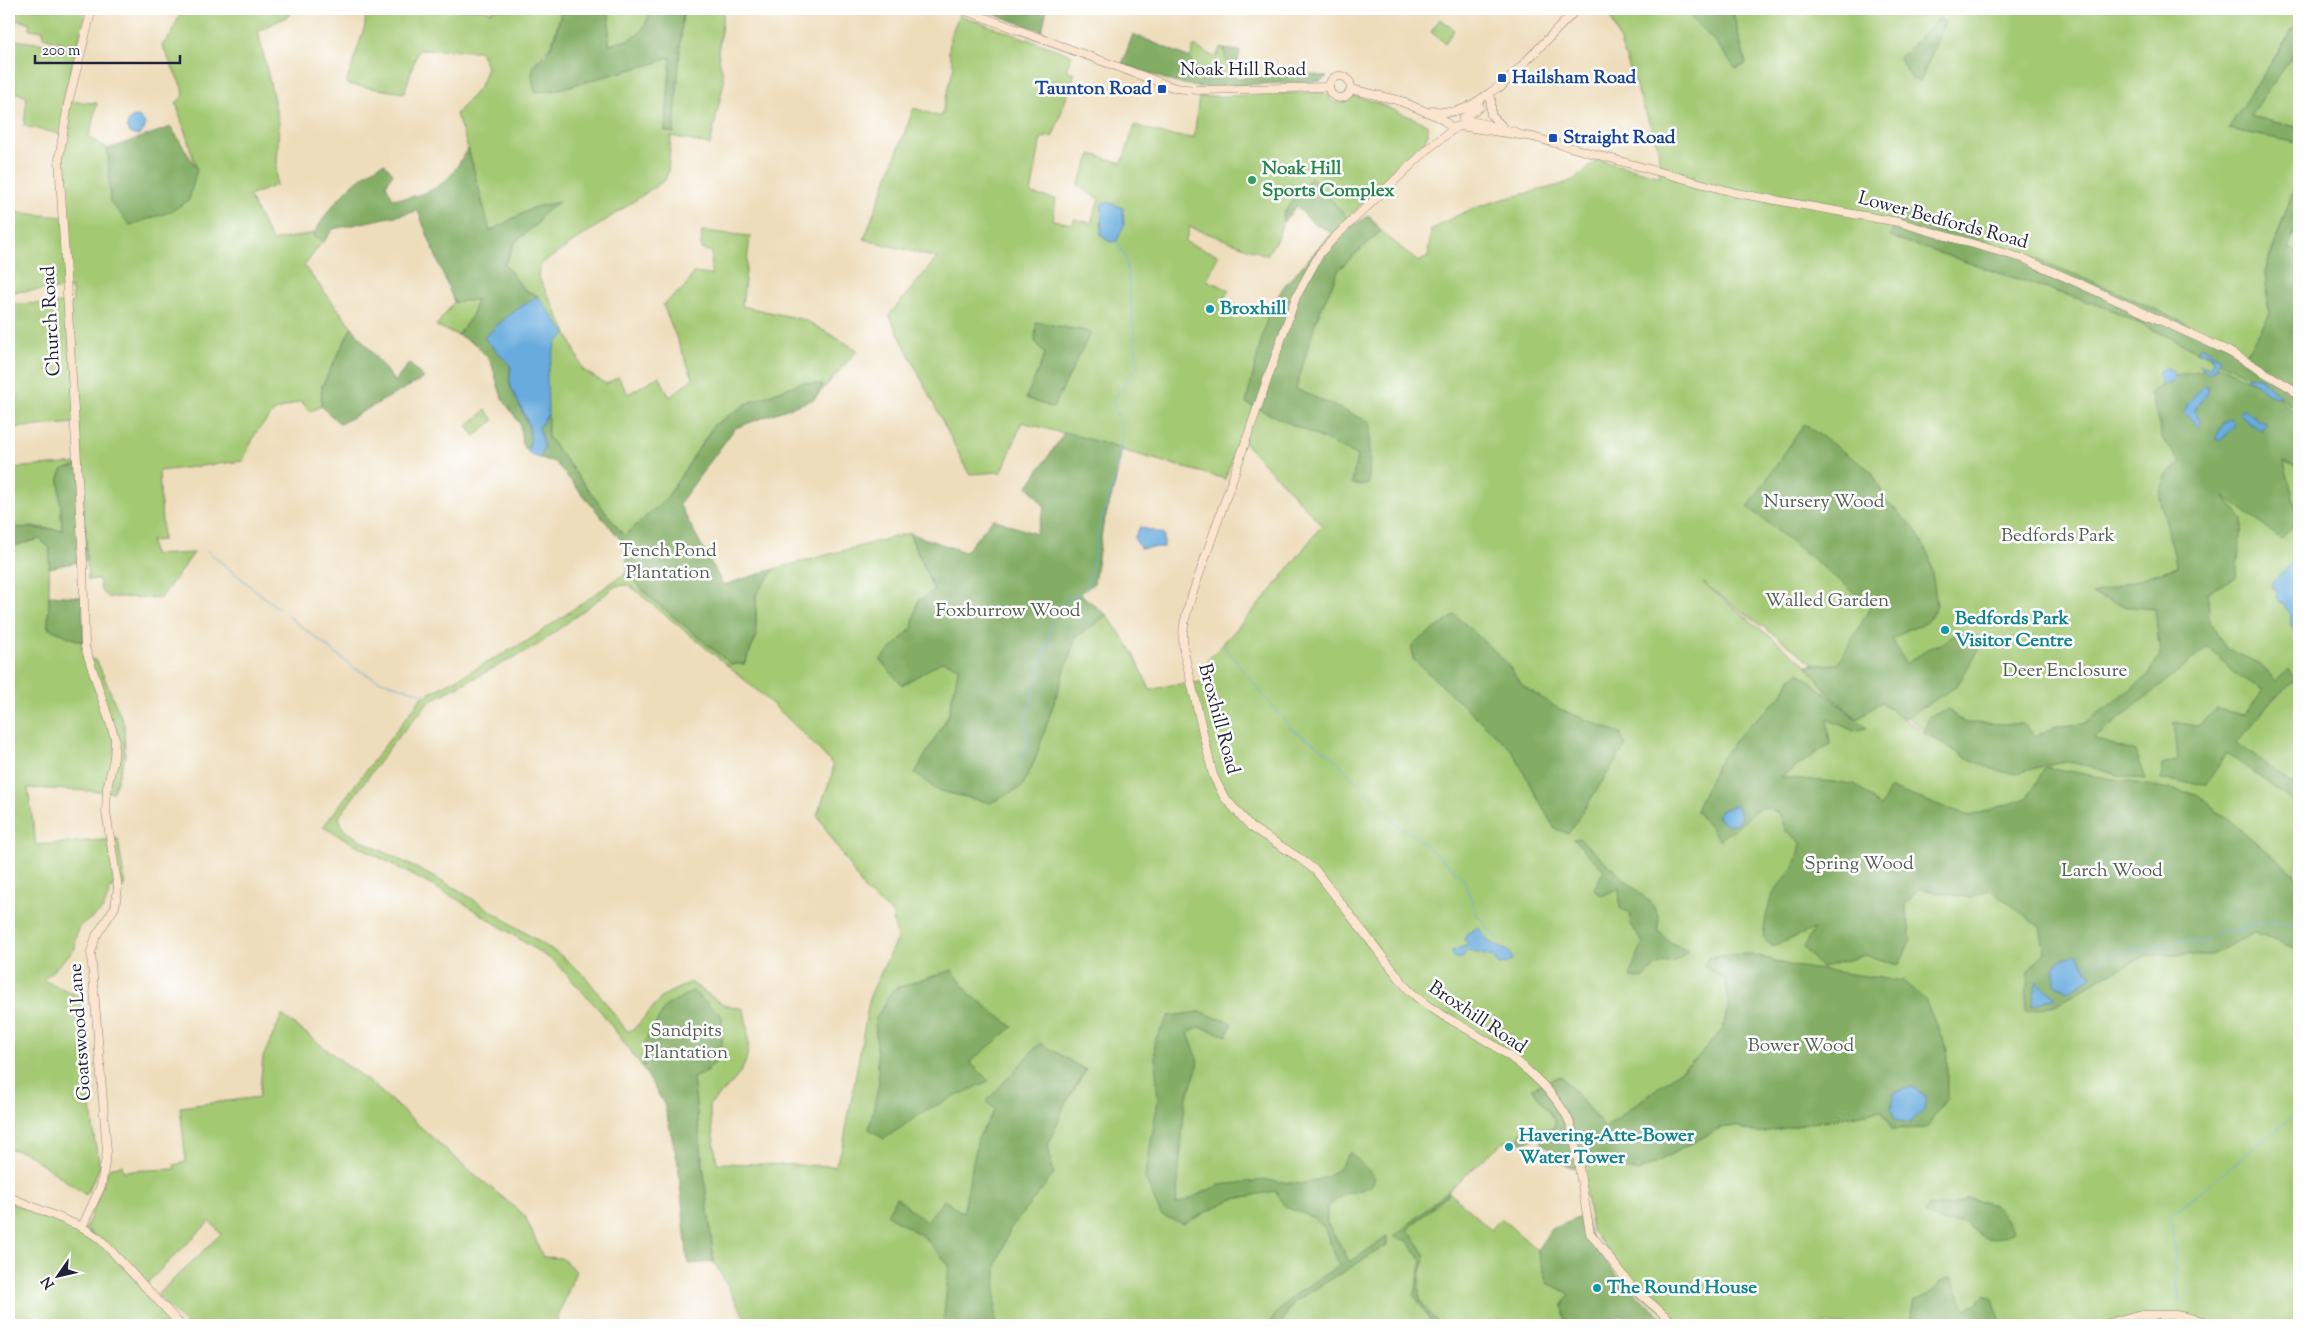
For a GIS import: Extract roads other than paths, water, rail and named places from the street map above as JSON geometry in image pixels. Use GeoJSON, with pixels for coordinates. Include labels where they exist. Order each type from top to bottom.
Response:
{"type":"FeatureCollection","features":[{"type":"Feature","properties":{"kind":"street","name":"Church Road"},"geometry":{"type":"LineString","coordinates":[[86,634],[59,159],[68,103],[92,9]]}},
{"type":"Feature","properties":{"kind":"street","name":"Noak Hill Road"},"geometry":{"type":"LineString","coordinates":[[961,9],[1175,88],[1197,90],[1328,87]]}},
{"type":"Feature","properties":{"kind":"street"},"geometry":{"type":"LineString","coordinates":[[1446,122],[1446,116],[1458,119],[1492,98],[1503,84],[1577,9]]}},
{"type":"Feature","properties":{"kind":"street","name":"Noak Hill Road"},"geometry":{"type":"LineString","coordinates":[[1339,75],[1348,78],[1351,89],[1348,95],[1337,98],[1328,87],[1330,80],[1339,75]]}},
{"type":"Feature","properties":{"kind":"street"},"geometry":{"type":"LineString","coordinates":[[1458,119],[1503,84]]}},
{"type":"Feature","properties":{"kind":"street","name":"Noak Hill Road"},"geometry":{"type":"LineString","coordinates":[[1351,89],[1400,101],[1458,119]]}},
{"type":"Feature","properties":{"kind":"street"},"geometry":{"type":"LineString","coordinates":[[1492,98],[1491,115],[1502,127]]}},
{"type":"Feature","properties":{"kind":"street","name":"Noak Hill Road"},"geometry":{"type":"LineString","coordinates":[[1400,101],[1446,122],[1458,119]]}},
{"type":"Feature","properties":{"kind":"street","name":"Lower Bedfords Road"},"geometry":{"type":"LineString","coordinates":[[1458,119],[1502,127],[1525,135]]}},
{"type":"Feature","properties":{"kind":"street","name":"Lower Bedfords Road"},"geometry":{"type":"LineString","coordinates":[[1458,119],[1525,135],[1736,193],[1898,222],[2025,259],[2228,351],[2291,388],[2299,396]]}},
{"type":"Feature","properties":{"kind":"street","name":"Broxhill Road"},"geometry":{"type":"LineString","coordinates":[[1458,119],[1334,238],[1320,253],[1307,274],[1296,297],[1191,598],[1184,621],[1182,637],[1184,652],[1213,775],[1224,797],[1251,826],[1316,871],[1407,988],[1419,1000],[1482,1037],[1514,1061],[1547,1090],[1563,1109],[1571,1124],[1590,1233],[1632,1287],[1676,1325]]}},
{"type":"Feature","properties":{"kind":"street","name":"Broxhill Road"},"geometry":{"type":"LineString","coordinates":[[1429,148],[1441,134],[1446,122]]}},
{"type":"Feature","properties":{"kind":"street","name":"Goatswood Lane"},"geometry":{"type":"LineString","coordinates":[[82,1227],[101,1186],[107,1151],[91,952],[96,936],[115,907],[118,888],[106,805],[116,738],[89,661],[85,647],[86,634]]}},
{"type":"Feature","properties":{"kind":"street"},"geometry":{"type":"LineString","coordinates":[[9,1197],[82,1227],[100,1239],[181,1325]]}},
{"type":"Feature","properties":{"kind":"street"},"geometry":{"type":"LineString","coordinates":[[2103,1325],[2137,1315],[2176,1315],[2220,1325]]}},
{"type":"Feature","properties":{"kind":"water"},"geometry":{"type":"Polygon","coordinates":[[[132,117],[140,117],[145,122],[143,133],[132,135],[127,130],[127,122],[132,117]]]}},
{"type":"Feature","properties":{"kind":"water"},"geometry":{"type":"Polygon","coordinates":[[[1108,202],[1123,208],[1124,225],[1117,241],[1110,242],[1101,236],[1102,203],[1108,202]]]}},
{"type":"Feature","properties":{"kind":"water"},"geometry":{"type":"Polygon","coordinates":[[[538,296],[566,334],[556,343],[547,374],[548,414],[539,427],[544,448],[540,458],[531,455],[527,450],[530,442],[529,426],[511,386],[511,366],[484,338],[510,314],[538,296]]]}},
{"type":"Feature","properties":{"kind":"water"},"geometry":{"type":"Polygon","coordinates":[[[2203,347],[2221,358],[2214,371],[2208,373],[2197,364],[2210,368],[2214,361],[2211,355],[2199,352],[2198,348],[2203,347]]]}},
{"type":"Feature","properties":{"kind":"water"},"geometry":{"type":"Polygon","coordinates":[[[2166,368],[2172,370],[2174,376],[2172,382],[2166,384],[2160,382],[2158,376],[2160,370],[2166,368]]]}},
{"type":"Feature","properties":{"kind":"water"},"geometry":{"type":"Polygon","coordinates":[[[2246,377],[2262,379],[2281,397],[2272,396],[2246,377]]]}},
{"type":"Feature","properties":{"kind":"water"},"geometry":{"type":"Polygon","coordinates":[[[2204,385],[2209,387],[2204,398],[2194,411],[2201,422],[2199,427],[2184,412],[2189,402],[2204,385]]]}},
{"type":"Feature","properties":{"kind":"water"},"geometry":{"type":"Polygon","coordinates":[[[2245,409],[2259,421],[2267,423],[2261,430],[2247,422],[2239,412],[2245,409]]]}},
{"type":"Feature","properties":{"kind":"water"},"geometry":{"type":"Polygon","coordinates":[[[2230,418],[2235,425],[2221,441],[2215,439],[2224,422],[2230,418]]]}},
{"type":"Feature","properties":{"kind":"water"},"geometry":{"type":"Polygon","coordinates":[[[1140,527],[1164,534],[1164,547],[1140,548],[1134,538],[1140,527]]]}},
{"type":"Feature","properties":{"kind":"water"},"geometry":{"type":"Polygon","coordinates":[[[2299,557],[2299,640],[2291,625],[2291,614],[2277,598],[2277,589],[2272,588],[2272,582],[2299,557]]]}},
{"type":"Feature","properties":{"kind":"water"},"geometry":{"type":"Polygon","coordinates":[[[1736,805],[1741,815],[1738,823],[1727,825],[1718,818],[1719,811],[1736,805]]]}},
{"type":"Feature","properties":{"kind":"water"},"geometry":{"type":"Polygon","coordinates":[[[1478,927],[1490,943],[1508,951],[1513,959],[1506,964],[1499,965],[1493,957],[1466,950],[1463,958],[1453,958],[1451,951],[1469,945],[1464,940],[1467,934],[1478,927]]]}},
{"type":"Feature","properties":{"kind":"water"},"geometry":{"type":"Polygon","coordinates":[[[2077,954],[2092,977],[2068,991],[2055,984],[2055,967],[2063,958],[2077,954]]]}},
{"type":"Feature","properties":{"kind":"water"},"geometry":{"type":"Polygon","coordinates":[[[2037,981],[2055,997],[2032,1006],[2037,981]]]}},
{"type":"Feature","properties":{"kind":"water"},"geometry":{"type":"Polygon","coordinates":[[[1912,1087],[1926,1096],[1924,1110],[1910,1123],[1895,1120],[1891,1108],[1894,1092],[1912,1087]]]}},
{"type":"Feature","properties":{"kind":"waterway"},"geometry":{"type":"LineString","coordinates":[[1021,763],[1027,745],[1028,732],[1025,719],[1055,612],[1067,599],[1080,594],[1088,587],[1098,532],[1116,476],[1122,433],[1113,400],[1138,367],[1126,259],[1117,241]]}},
{"type":"Feature","properties":{"kind":"waterway"},"geometry":{"type":"LineString","coordinates":[[207,551],[279,609]]}},
{"type":"Feature","properties":{"kind":"waterway"},"geometry":{"type":"LineString","coordinates":[[287,615],[354,668],[378,680],[424,694]]}},
{"type":"Feature","properties":{"kind":"waterway"},"geometry":{"type":"LineString","coordinates":[[1222,644],[1290,728],[1329,753],[1397,825],[1416,837],[1463,878],[1477,915],[1501,943]]}},
{"type":"Feature","properties":{"kind":"waterway"},"geometry":{"type":"LineString","coordinates":[[2085,966],[2103,960],[2112,952],[2121,956],[2136,948],[2147,951],[2175,942],[2190,941],[2203,943],[2220,930],[2235,932],[2265,922],[2299,926]]}},
{"type":"Feature","properties":{"kind":"waterway"},"geometry":{"type":"LineString","coordinates":[[2179,1302],[2171,1215],[2299,1111]]}},
{"type":"Feature","properties":{"kind":"place","name":"Hailsham Road"},"geometry":{"type":"Point","coordinates":[1502,78]}},
{"type":"Feature","properties":{"kind":"place","name":"Taunton Road"},"geometry":{"type":"Point","coordinates":[1162,89]}},
{"type":"Feature","properties":{"kind":"place","name":"Straight Road"},"geometry":{"type":"Point","coordinates":[1553,138]}},
{"type":"Feature","properties":{"kind":"place","name":"Noak Hill Sports Complex"},"geometry":{"type":"Point","coordinates":[1252,180]}},
{"type":"Feature","properties":{"kind":"place","name":"Broxhill"},"geometry":{"type":"Point","coordinates":[1210,309]}},
{"type":"Feature","properties":{"kind":"place","name":"Bedfords Park Visitor Centre"},"geometry":{"type":"Point","coordinates":[1945,630]}},
{"type":"Feature","properties":{"kind":"place","name":"Havering-Atte-Bower Water Tower"},"geometry":{"type":"Point","coordinates":[1509,1147]}},
{"type":"Feature","properties":{"kind":"place","name":"The Round House"},"geometry":{"type":"Point","coordinates":[1597,1288]}},
{"type":"Feature","properties":{"kind":"park label","name":"Nursery Wood"},"geometry":{"type":"Point","coordinates":[1824,502]}},
{"type":"Feature","properties":{"kind":"park label","name":"Bedfords Park"},"geometry":{"type":"Point","coordinates":[2058,536]}},
{"type":"Feature","properties":{"kind":"park label","name":"Tench Pond Plantation"},"geometry":{"type":"Point","coordinates":[668,562]}},
{"type":"Feature","properties":{"kind":"park label","name":"Walled Garden"},"geometry":{"type":"Point","coordinates":[1827,601]}},
{"type":"Feature","properties":{"kind":"park label","name":"Foxburrow Wood"},"geometry":{"type":"Point","coordinates":[1008,611]}},
{"type":"Feature","properties":{"kind":"park label","name":"Deer Enclosure"},"geometry":{"type":"Point","coordinates":[2065,671]}},
{"type":"Feature","properties":{"kind":"park label","name":"Spring Wood"},"geometry":{"type":"Point","coordinates":[1859,864]}},
{"type":"Feature","properties":{"kind":"park label","name":"Larch Wood"},"geometry":{"type":"Point","coordinates":[2112,871]}},
{"type":"Feature","properties":{"kind":"park label","name":"Sandpits Plantation"},"geometry":{"type":"Point","coordinates":[686,1042]}},
{"type":"Feature","properties":{"kind":"park label","name":"Bower Wood"},"geometry":{"type":"Point","coordinates":[1801,1046]}}]}
